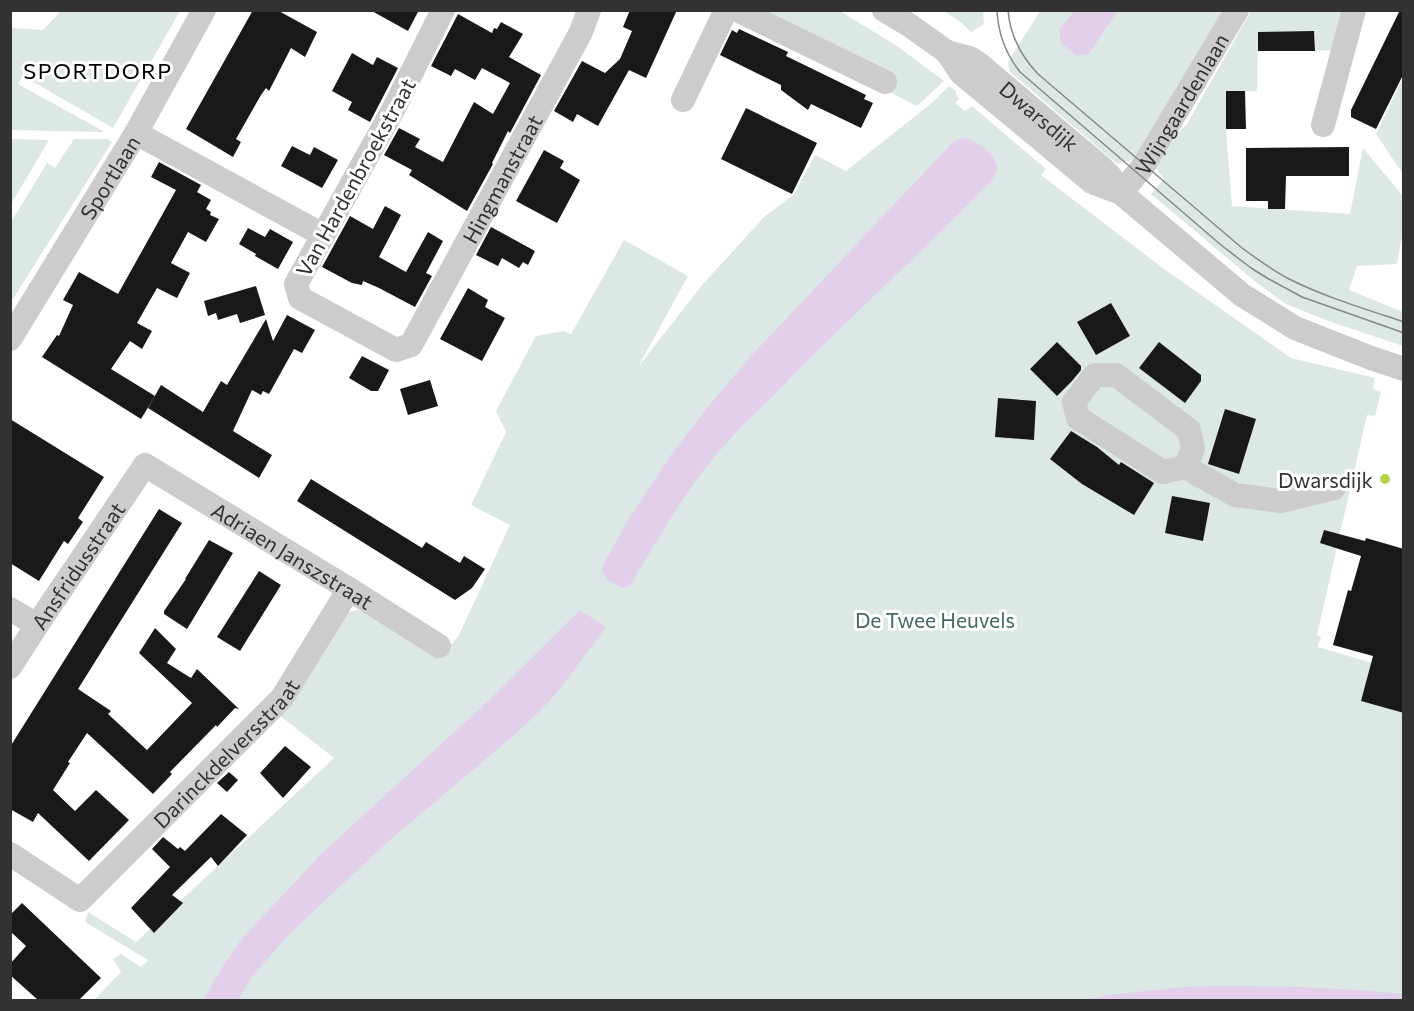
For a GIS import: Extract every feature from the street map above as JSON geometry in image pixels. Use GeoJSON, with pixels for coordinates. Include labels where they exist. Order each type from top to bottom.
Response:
{"type":"FeatureCollection","features":[{"type":"Feature","properties":{"kind":"street","name":"Sportlaan"},"geometry":{"type":"LineString","coordinates":[[10,339],[136,133],[204,10]]}},
{"type":"Feature","properties":{"kind":"street","name":"Van Hardenbroekstraat"},"geometry":{"type":"LineString","coordinates":[[411,345],[396,350],[300,298],[296,284],[394,108],[443,10]]}},
{"type":"Feature","properties":{"kind":"street","name":"Hingmanstraat"},"geometry":{"type":"LineString","coordinates":[[411,345],[581,32],[589,10]]}},
{"type":"Feature","properties":{"kind":"street"},"geometry":{"type":"LineString","coordinates":[[683,100],[726,10]]}},
{"type":"Feature","properties":{"kind":"street"},"geometry":{"type":"LineString","coordinates":[[737,10],[885,82]]}},
{"type":"Feature","properties":{"kind":"street","name":"Dwarsdijk"},"geometry":{"type":"LineString","coordinates":[[884,10],[946,52],[961,73],[1092,182],[1121,193],[1242,295],[1295,328],[1404,369]]}},
{"type":"Feature","properties":{"kind":"street","name":"Wijngaardenlaan"},"geometry":{"type":"LineString","coordinates":[[1121,193],[1144,165],[1237,10]]}},
{"type":"Feature","properties":{"kind":"street"},"geometry":{"type":"LineString","coordinates":[[1323,125],[1354,10]]}},
{"type":"Feature","properties":{"kind":"street"},"geometry":{"type":"LineString","coordinates":[[136,133],[322,236]]}},
{"type":"Feature","properties":{"kind":"street"},"geometry":{"type":"LineString","coordinates":[[1185,467],[1193,449],[1189,430],[1116,375],[1095,375],[1074,402],[1077,418],[1163,472],[1185,467],[1235,495],[1281,501],[1334,488]]}},
{"type":"Feature","properties":{"kind":"street","name":"Adriaen Janszstraat"},"geometry":{"type":"LineString","coordinates":[[145,465],[349,588],[440,646]]}},
{"type":"Feature","properties":{"kind":"street","name":"Ansfridusstraat"},"geometry":{"type":"LineString","coordinates":[[10,667],[145,465]]}},
{"type":"Feature","properties":{"kind":"street","name":"Darinckdelversstraat"},"geometry":{"type":"LineString","coordinates":[[10,854],[80,900],[282,698],[349,588]]}},
{"type":"Feature","properties":{"kind":"street"},"geometry":{"type":"LineString","coordinates":[[10,609],[37,625]]}},
{"type":"Feature","properties":{"kind":"green space"},"geometry":{"type":"Polygon","coordinates":[[[61,11],[180,11],[113,128],[23,76],[18,84],[105,132],[11,130],[11,28],[43,30],[61,11]]]}},
{"type":"Feature","properties":{"kind":"green space"},"geometry":{"type":"Polygon","coordinates":[[[755,11],[840,11],[897,46],[944,81],[917,106],[887,91],[755,11]]]}},
{"type":"Feature","properties":{"kind":"green space"},"geometry":{"type":"Polygon","coordinates":[[[944,11],[983,11],[984,24],[971,32],[944,11]]]}},
{"type":"Feature","properties":{"kind":"green space"},"geometry":{"type":"Polygon","coordinates":[[[1040,11],[1074,11],[1059,29],[1089,54],[1118,11],[1226,11],[1137,159],[1117,164],[1009,71],[1008,62],[1040,11]]]}},
{"type":"Feature","properties":{"kind":"green space"},"geometry":{"type":"Polygon","coordinates":[[[1251,11],[1343,11],[1331,50],[1315,51],[1314,31],[1258,32],[1257,91],[1226,92],[1226,130],[1232,206],[1350,214],[1363,148],[1403,196],[1403,231],[1397,264],[1357,266],[1349,290],[1403,312],[1403,346],[1286,304],[1257,283],[1151,194],[1164,179],[1156,168],[1178,133],[1187,124],[1251,11]]]}},
{"type":"Feature","properties":{"kind":"green space"},"geometry":{"type":"Polygon","coordinates":[[[1403,78],[1403,174],[1376,134],[1403,78]]]}},
{"type":"Feature","properties":{"kind":"green space","name":"De Twee Heuvels"},"geometry":{"type":"Polygon","coordinates":[[[949,86],[956,91],[959,99],[955,103],[965,111],[972,106],[1046,169],[1041,175],[1164,269],[1291,358],[1375,378],[1373,389],[1381,392],[1375,416],[1367,415],[1317,635],[1321,637],[1318,647],[1403,672],[1403,1000],[94,1000],[121,972],[113,959],[121,954],[141,967],[148,960],[85,922],[88,912],[136,942],[334,758],[279,715],[348,612],[358,610],[366,612],[439,657],[458,637],[510,525],[471,505],[506,432],[496,411],[536,336],[564,331],[571,334],[624,240],[688,276],[638,367],[703,284],[764,217],[793,195],[815,155],[846,171],[933,102],[949,86]]]}},
{"type":"Feature","properties":{"kind":"green space"},"geometry":{"type":"Polygon","coordinates":[[[10,139],[49,140],[11,204],[10,139]]]}},
{"type":"Feature","properties":{"kind":"green space"},"geometry":{"type":"Polygon","coordinates":[[[74,139],[108,139],[112,142],[11,302],[11,222],[47,163],[55,168],[74,139]]]}},
{"type":"Feature","properties":{"kind":"shaded area"},"geometry":{"type":"Polygon","coordinates":[[[1074,11],[1118,11],[1089,54],[1077,56],[1061,43],[1059,29],[1074,11]]]}},
{"type":"Feature","properties":{"kind":"shaded area"},"geometry":{"type":"Polygon","coordinates":[[[964,138],[981,145],[994,158],[998,169],[991,181],[728,442],[689,490],[630,585],[624,588],[609,581],[602,567],[628,520],[670,456],[711,403],[751,356],[952,143],[964,138]]]}},
{"type":"Feature","properties":{"kind":"shaded area"},"geometry":{"type":"Polygon","coordinates":[[[580,610],[606,627],[559,690],[541,710],[391,839],[319,906],[253,975],[238,1000],[203,1000],[240,941],[321,854],[487,702],[580,610]]]}},
{"type":"Feature","properties":{"kind":"shaded area"},"geometry":{"type":"Polygon","coordinates":[[[1212,986],[1356,990],[1403,994],[1403,1000],[1086,1000],[1108,995],[1212,986]]]}},
{"type":"Feature","properties":{"kind":"building"},"geometry":{"type":"Polygon","coordinates":[[[253,10],[277,10],[317,32],[305,57],[291,48],[269,91],[266,88],[261,95],[236,139],[241,142],[233,157],[186,129],[253,10]]]}},
{"type":"Feature","properties":{"kind":"building"},"geometry":{"type":"Polygon","coordinates":[[[370,10],[419,10],[408,31],[370,10]]]}},
{"type":"Feature","properties":{"kind":"building"},"geometry":{"type":"Polygon","coordinates":[[[630,10],[677,10],[646,78],[629,70],[598,126],[577,114],[573,122],[554,111],[582,61],[605,73],[620,59],[632,31],[623,27],[630,10]]]}},
{"type":"Feature","properties":{"kind":"building"},"geometry":{"type":"Polygon","coordinates":[[[1400,10],[1404,10],[1404,73],[1376,129],[1351,117],[1351,110],[1400,10]]]}},
{"type":"Feature","properties":{"kind":"building"},"geometry":{"type":"Polygon","coordinates":[[[458,14],[492,33],[501,22],[523,34],[509,57],[541,75],[510,133],[508,131],[467,211],[409,175],[412,170],[384,155],[399,128],[420,139],[415,147],[443,162],[474,102],[493,114],[510,83],[482,68],[475,80],[455,69],[451,76],[431,66],[458,14]]]}},
{"type":"Feature","properties":{"kind":"building"},"geometry":{"type":"Polygon","coordinates":[[[739,29],[788,52],[786,56],[866,95],[864,99],[873,103],[861,128],[811,104],[808,110],[781,90],[781,85],[720,55],[732,30],[737,33],[739,29]]]}},
{"type":"Feature","properties":{"kind":"building"},"geometry":{"type":"Polygon","coordinates":[[[1314,31],[1315,51],[1258,51],[1258,32],[1314,31]]]}},
{"type":"Feature","properties":{"kind":"building"},"geometry":{"type":"Polygon","coordinates":[[[352,53],[373,65],[377,57],[398,68],[370,122],[348,110],[352,102],[332,91],[352,53]]]}},
{"type":"Feature","properties":{"kind":"building"},"geometry":{"type":"Polygon","coordinates":[[[1226,91],[1245,91],[1246,129],[1226,129],[1226,91]]]}},
{"type":"Feature","properties":{"kind":"building"},"geometry":{"type":"Polygon","coordinates":[[[746,108],[817,143],[792,194],[721,159],[746,108]]]}},
{"type":"Feature","properties":{"kind":"building"},"geometry":{"type":"Polygon","coordinates":[[[292,146],[310,155],[314,147],[338,160],[322,188],[281,166],[292,146]]]}},
{"type":"Feature","properties":{"kind":"building"},"geometry":{"type":"Polygon","coordinates":[[[1349,147],[1349,176],[1286,176],[1285,209],[1268,209],[1268,201],[1246,201],[1246,148],[1349,147]]]}},
{"type":"Feature","properties":{"kind":"building"},"geometry":{"type":"Polygon","coordinates":[[[544,150],[564,161],[560,168],[580,180],[557,223],[516,201],[544,150]]]}},
{"type":"Feature","properties":{"kind":"building"},"geometry":{"type":"Polygon","coordinates":[[[159,162],[201,185],[197,192],[211,200],[206,209],[211,212],[210,215],[219,219],[206,242],[188,232],[171,263],[190,273],[177,298],[157,288],[137,323],[152,331],[142,349],[130,341],[111,369],[155,396],[141,419],[42,357],[57,335],[59,336],[73,305],[63,300],[79,272],[118,294],[176,190],[151,177],[159,162]]]}},
{"type":"Feature","properties":{"kind":"building"},"geometry":{"type":"Polygon","coordinates":[[[385,206],[401,215],[379,257],[406,272],[428,232],[443,241],[426,273],[432,276],[415,307],[363,281],[362,285],[352,283],[322,267],[350,216],[373,229],[385,206]]]}},
{"type":"Feature","properties":{"kind":"building"},"geometry":{"type":"Polygon","coordinates":[[[491,227],[535,251],[528,265],[523,262],[519,268],[502,258],[498,266],[476,255],[491,227]]]}},
{"type":"Feature","properties":{"kind":"building"},"geometry":{"type":"Polygon","coordinates":[[[248,228],[265,237],[270,229],[293,242],[278,269],[239,244],[248,228]]]}},
{"type":"Feature","properties":{"kind":"building"},"geometry":{"type":"Polygon","coordinates":[[[256,286],[265,315],[240,323],[237,314],[218,320],[216,313],[208,316],[204,301],[256,286]]]}},
{"type":"Feature","properties":{"kind":"building"},"geometry":{"type":"Polygon","coordinates":[[[468,288],[488,300],[485,307],[505,318],[482,361],[440,339],[468,288]]]}},
{"type":"Feature","properties":{"kind":"building"},"geometry":{"type":"Polygon","coordinates":[[[1111,303],[1130,336],[1096,355],[1077,322],[1111,303]]]}},
{"type":"Feature","properties":{"kind":"building"},"geometry":{"type":"Polygon","coordinates":[[[287,315],[315,330],[302,353],[294,349],[269,394],[263,391],[261,395],[252,390],[233,431],[272,455],[259,478],[148,408],[161,385],[203,412],[221,381],[227,385],[266,319],[273,341],[287,315]]]}},
{"type":"Feature","properties":{"kind":"building"},"geometry":{"type":"Polygon","coordinates":[[[1057,342],[1081,366],[1081,370],[1057,396],[1030,369],[1057,342]]]}},
{"type":"Feature","properties":{"kind":"building"},"geometry":{"type":"Polygon","coordinates":[[[1159,342],[1201,375],[1201,381],[1185,403],[1139,368],[1159,342]]]}},
{"type":"Feature","properties":{"kind":"building"},"geometry":{"type":"Polygon","coordinates":[[[362,356],[389,370],[378,391],[371,391],[349,378],[362,356]]]}},
{"type":"Feature","properties":{"kind":"building"},"geometry":{"type":"Polygon","coordinates":[[[430,380],[438,406],[408,415],[400,389],[430,380]]]}},
{"type":"Feature","properties":{"kind":"building"},"geometry":{"type":"Polygon","coordinates":[[[998,398],[1036,401],[1034,440],[995,437],[998,398]]]}},
{"type":"Feature","properties":{"kind":"building"},"geometry":{"type":"Polygon","coordinates":[[[1225,409],[1256,419],[1239,474],[1208,464],[1225,409]]]}},
{"type":"Feature","properties":{"kind":"building"},"geometry":{"type":"Polygon","coordinates":[[[10,419],[104,477],[78,518],[83,522],[68,544],[64,541],[39,581],[10,563],[10,419]]]}},
{"type":"Feature","properties":{"kind":"building"},"geometry":{"type":"Polygon","coordinates":[[[1071,431],[1097,447],[1119,465],[1121,462],[1154,483],[1134,515],[1082,484],[1050,459],[1071,431]]]}},
{"type":"Feature","properties":{"kind":"building"},"geometry":{"type":"Polygon","coordinates":[[[311,479],[422,548],[426,542],[460,563],[464,556],[485,569],[472,588],[455,600],[297,501],[311,479]]]}},
{"type":"Feature","properties":{"kind":"building"},"geometry":{"type":"Polygon","coordinates":[[[1172,496],[1210,503],[1203,541],[1165,533],[1172,496]]]}},
{"type":"Feature","properties":{"kind":"building"},"geometry":{"type":"Polygon","coordinates":[[[159,509],[182,523],[78,689],[111,711],[108,714],[147,750],[192,703],[139,653],[155,628],[176,649],[167,663],[191,678],[197,669],[239,709],[235,708],[217,727],[216,725],[170,772],[172,774],[153,794],[87,733],[53,790],[75,811],[96,790],[129,820],[89,861],[38,813],[33,822],[10,809],[10,747],[159,509]]]}},
{"type":"Feature","properties":{"kind":"building"},"geometry":{"type":"Polygon","coordinates":[[[1324,530],[1365,541],[1366,538],[1404,549],[1404,713],[1361,701],[1373,656],[1333,645],[1348,590],[1351,591],[1361,556],[1320,543],[1324,530]]]}},
{"type":"Feature","properties":{"kind":"building"},"geometry":{"type":"Polygon","coordinates":[[[209,540],[233,553],[187,629],[164,614],[164,611],[209,540]]]}},
{"type":"Feature","properties":{"kind":"building"},"geometry":{"type":"Polygon","coordinates":[[[259,571],[281,585],[240,651],[217,637],[259,571]]]}},
{"type":"Feature","properties":{"kind":"building"},"geometry":{"type":"Polygon","coordinates":[[[285,746],[311,767],[283,798],[260,773],[285,746]]]}},
{"type":"Feature","properties":{"kind":"building"},"geometry":{"type":"Polygon","coordinates":[[[229,772],[238,780],[227,792],[217,783],[229,772]]]}},
{"type":"Feature","properties":{"kind":"building"},"geometry":{"type":"Polygon","coordinates":[[[221,814],[247,835],[218,866],[211,857],[172,895],[183,903],[154,933],[131,908],[170,867],[152,849],[163,837],[178,849],[180,847],[185,851],[221,814]]]}},
{"type":"Feature","properties":{"kind":"building"},"geometry":{"type":"Polygon","coordinates":[[[22,903],[101,978],[79,1000],[38,1000],[10,975],[10,964],[26,946],[10,931],[10,915],[22,903]]]}},
{"type":"Feature","properties":{"kind":"tram line"},"geometry":{"type":"LineString","coordinates":[[997,10],[1003,43],[1020,72],[1221,245],[1251,268],[1302,297],[1404,333]]}},
{"type":"Feature","properties":{"kind":"tram line"},"geometry":{"type":"LineString","coordinates":[[1008,10],[1017,45],[1038,74],[1242,248],[1289,279],[1345,302],[1404,322]]}},
{"type":"Feature","properties":{"kind":"place","name":"Dwarsdijk"},"geometry":{"type":"Point","coordinates":[1385,479]}},
{"type":"Feature","properties":{"kind":"district","name":"SPORTDORP"},"geometry":{"type":"Point","coordinates":[98,70]}}]}
